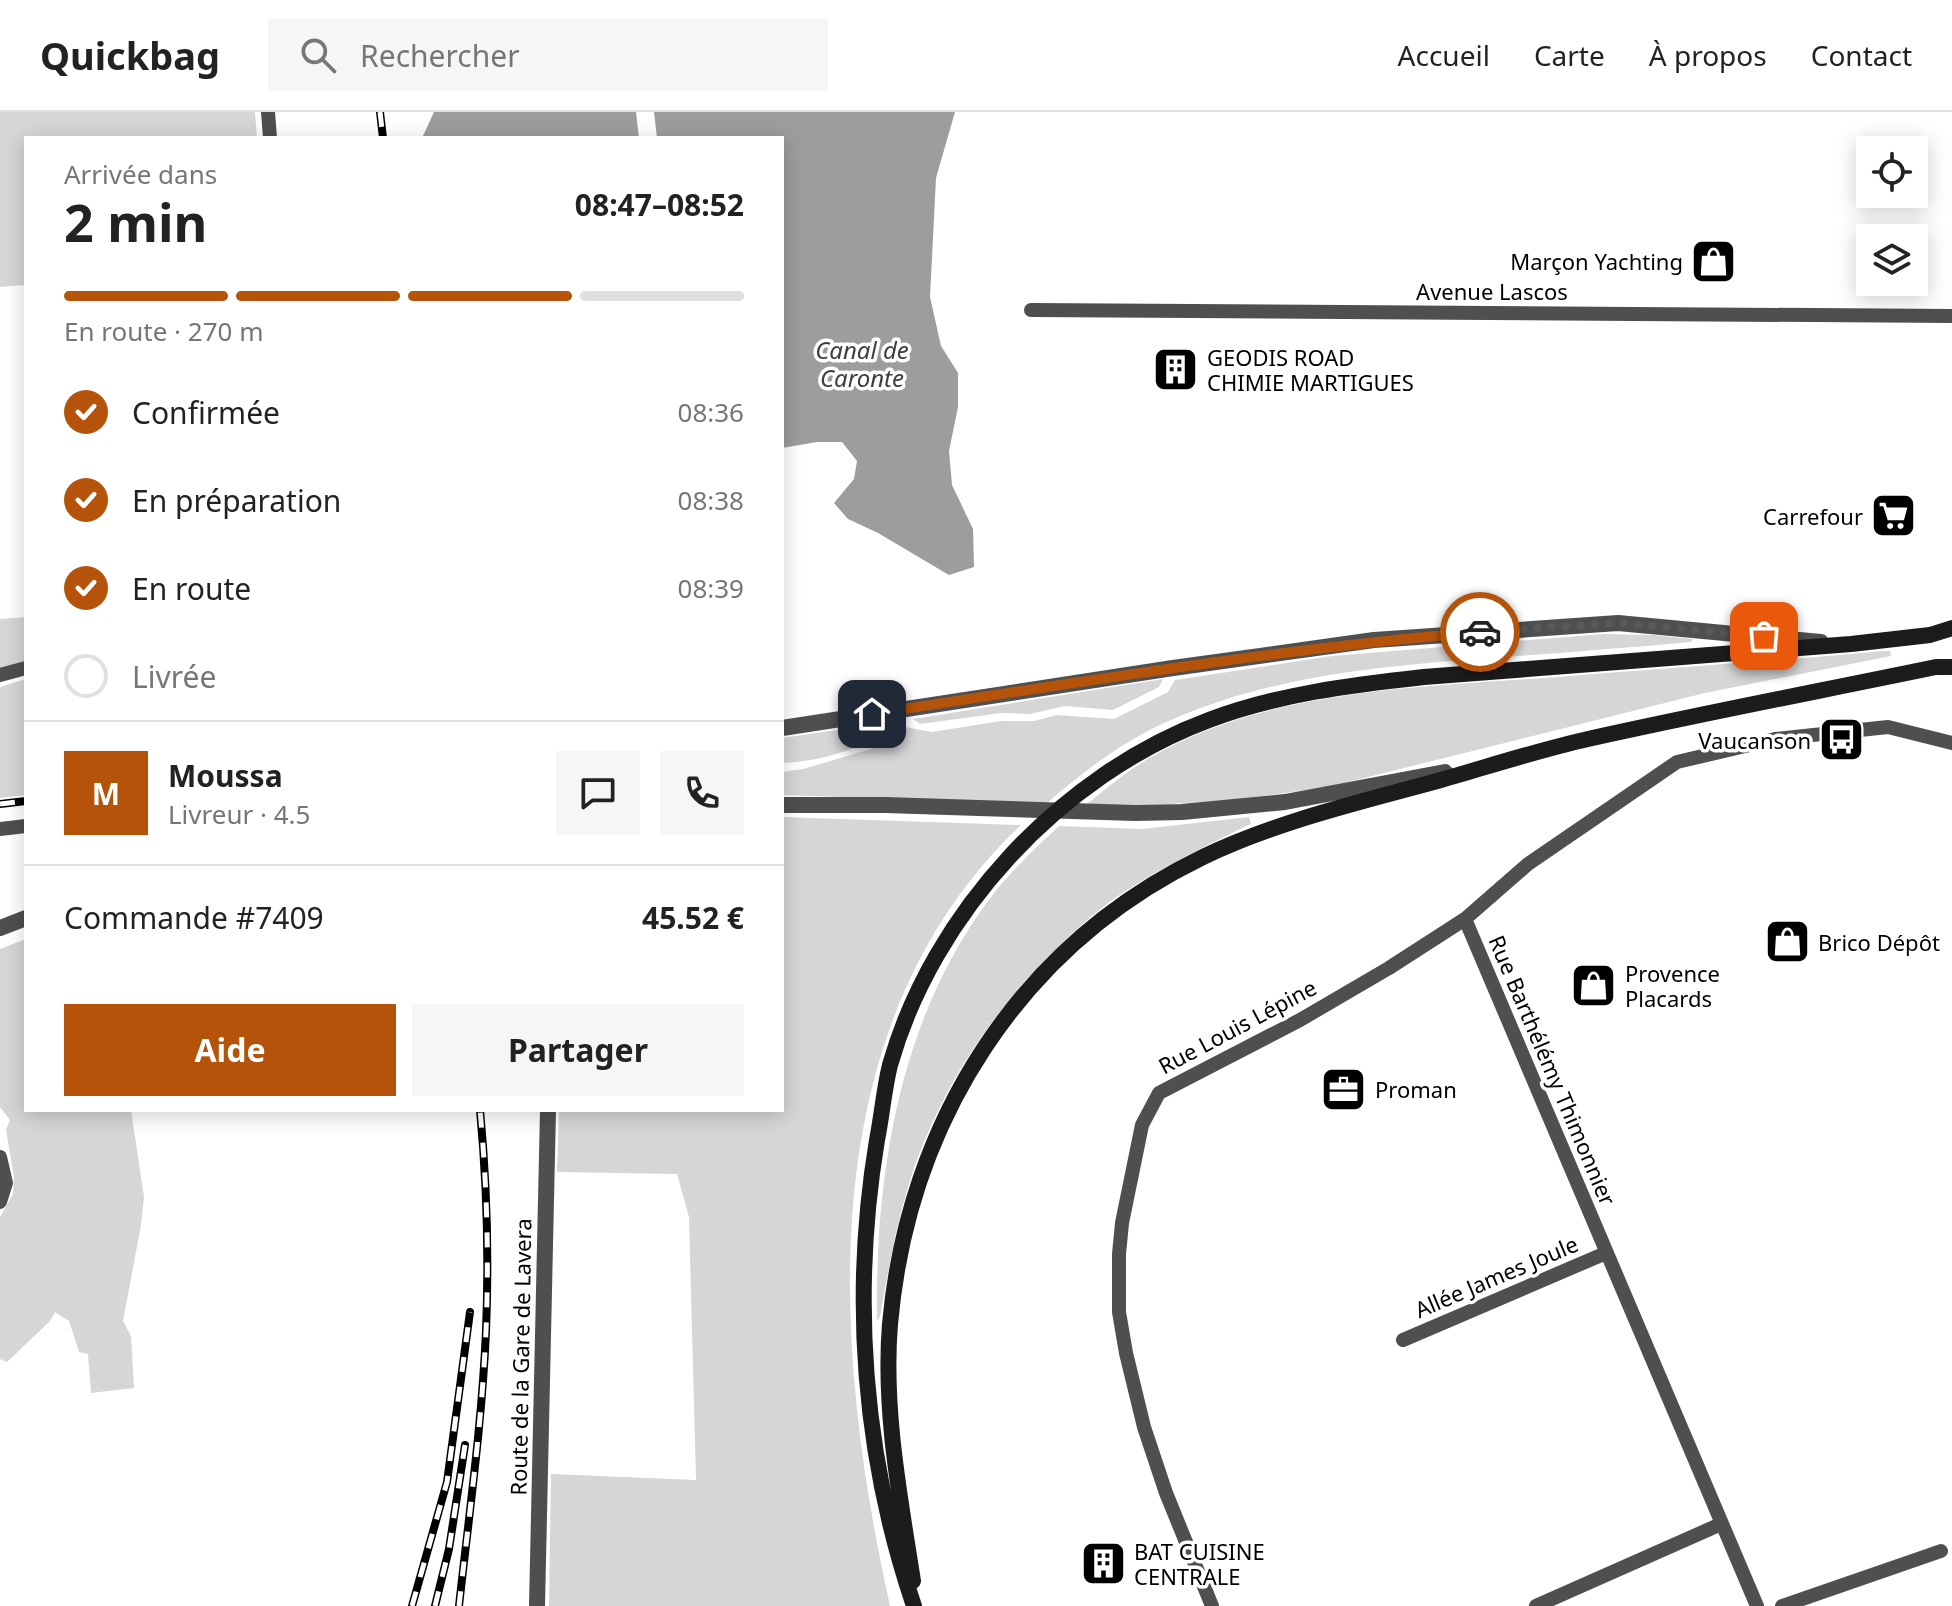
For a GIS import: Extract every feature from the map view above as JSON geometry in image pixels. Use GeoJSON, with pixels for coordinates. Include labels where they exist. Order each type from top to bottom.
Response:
{"type":"FeatureCollection","features":[{"type":"Feature","properties":{"kind":"main road"},"geometry":{"type":"LineString","coordinates":[[916,1606],[898,1560],[882,1495],[869,1406],[864,1264],[873,1164],[890,1065],[917,995],[941,948],[974,900],[1029,836],[1096,780],[1149,748],[1207,721],[1300,694],[1424,677],[1851,644],[1930,635],[1952,628]]}},
{"type":"Feature","properties":{"kind":"main road"},"geometry":{"type":"LineString","coordinates":[[916,1606],[894,1450],[889,1366],[890,1324],[898,1270],[921,1172],[948,1111],[986,1044],[1016,1003],[1073,942],[1155,884],[1202,857],[1304,819],[1586,740],[1936,667],[1952,667]]}},
{"type":"Feature","properties":{"kind":"street"},"geometry":{"type":"LineString","coordinates":[[268,112],[270,136]]}},
{"type":"Feature","properties":{"kind":"street","name":"Avenue Lascos"},"geometry":{"type":"LineString","coordinates":[[1031,310],[1952,316]]}},
{"type":"Feature","properties":{"kind":"street"},"geometry":{"type":"LineString","coordinates":[[784,728],[1244,657],[1374,640],[1507,629],[1618,623],[1851,644]]}},
{"type":"Feature","properties":{"kind":"street"},"geometry":{"type":"LineString","coordinates":[[0,675],[24,669]]}},
{"type":"Feature","properties":{"kind":"street"},"geometry":{"type":"LineString","coordinates":[[1888,727],[1952,732]]}},
{"type":"Feature","properties":{"kind":"street","name":"Rue Barthélémy Thimonnier"},"geometry":{"type":"LineString","coordinates":[[1757,1606],[1465,919],[1528,864],[1677,762],[1775,739],[1888,727],[1952,743]]}},
{"type":"Feature","properties":{"kind":"street"},"geometry":{"type":"LineString","coordinates":[[784,805],[1182,812],[1285,802],[1508,761]]}},
{"type":"Feature","properties":{"kind":"street"},"geometry":{"type":"LineString","coordinates":[[0,829],[24,826]]}},
{"type":"Feature","properties":{"kind":"street"},"geometry":{"type":"LineString","coordinates":[[0,926],[24,918]]}},
{"type":"Feature","properties":{"kind":"street","name":"Rue Louis Lépine"},"geometry":{"type":"LineString","coordinates":[[1212,1606],[1166,1493],[1144,1427],[1119,1312],[1122,1223],[1142,1125],[1159,1093],[1300,1020],[1465,919]]}},
{"type":"Feature","properties":{"kind":"street","name":"Route de la Gare de Lavera"},"geometry":{"type":"LineString","coordinates":[[537,1606],[548,1112]]}},
{"type":"Feature","properties":{"kind":"street"},"geometry":{"type":"LineString","coordinates":[[0,1157],[6,1183],[0,1202]]}},
{"type":"Feature","properties":{"kind":"street","name":"Allée James Joule"},"geometry":{"type":"LineString","coordinates":[[1403,1340],[1606,1253]]}},
{"type":"Feature","properties":{"kind":"street"},"geometry":{"type":"LineString","coordinates":[[1536,1606],[1721,1524]]}},
{"type":"Feature","properties":{"kind":"street"},"geometry":{"type":"LineString","coordinates":[[1782,1606],[1941,1551]]}},
{"type":"Feature","properties":{"kind":"shaded area"},"geometry":{"type":"Polygon","coordinates":[[[0,112],[255,112],[257,136],[24,136],[24,285],[0,287],[0,112]]]}},
{"type":"Feature","properties":{"kind":"shaded area"},"geometry":{"type":"Polygon","coordinates":[[[24,617],[24,662],[0,669],[0,619],[24,617]]]}},
{"type":"Feature","properties":{"kind":"shaded area"},"geometry":{"type":"Polygon","coordinates":[[[1603,634],[1693,639],[1691,642],[1369,669],[1249,692],[1171,720],[1137,737],[1090,768],[1046,804],[784,795],[784,772],[871,749],[905,727],[932,732],[1001,721],[1034,721],[1057,715],[1114,719],[1168,692],[1175,680],[1332,656],[1603,634]]]}},
{"type":"Feature","properties":{"kind":"shaded area"},"geometry":{"type":"Polygon","coordinates":[[[1890,651],[1891,656],[1705,693],[1332,786],[1210,801],[1149,805],[1087,804],[1142,762],[1198,734],[1297,704],[1401,689],[1890,651]]]}},
{"type":"Feature","properties":{"kind":"shaded area"},"geometry":{"type":"Polygon","coordinates":[[[1163,679],[1159,687],[1113,710],[1065,706],[1030,714],[1001,713],[920,724],[913,719],[1163,679]]]}},
{"type":"Feature","properties":{"kind":"shaded area"},"geometry":{"type":"Polygon","coordinates":[[[24,680],[24,795],[0,798],[0,687],[24,680]]]}},
{"type":"Feature","properties":{"kind":"shaded area"},"geometry":{"type":"Polygon","coordinates":[[[899,721],[874,739],[817,759],[784,763],[784,738],[899,721]]]}},
{"type":"Feature","properties":{"kind":"shaded area"},"geometry":{"type":"Polygon","coordinates":[[[784,817],[1021,825],[952,906],[903,995],[871,1091],[854,1193],[850,1297],[856,1402],[870,1505],[890,1606],[549,1606],[551,1474],[696,1480],[689,1217],[677,1174],[557,1172],[559,1112],[784,1112],[784,817]]]}},
{"type":"Feature","properties":{"kind":"shaded area"},"geometry":{"type":"Polygon","coordinates":[[[1249,817],[1251,824],[1156,873],[1103,907],[1039,966],[984,1032],[940,1107],[922,1146],[903,1203],[877,1321],[881,1210],[898,1101],[913,1048],[933,997],[958,947],[988,901],[1059,826],[1142,829],[1249,817]]]}},
{"type":"Feature","properties":{"kind":"shaded area"},"geometry":{"type":"Polygon","coordinates":[[[24,940],[24,1112],[131,1112],[144,1197],[123,1321],[131,1336],[134,1388],[91,1393],[88,1354],[79,1352],[69,1321],[55,1312],[50,1321],[7,1362],[0,1359],[0,1217],[13,1194],[14,1177],[6,1130],[10,1120],[0,1107],[0,949],[24,940]]]}},
{"type":"Feature","properties":{"kind":"water"},"geometry":{"type":"Polygon","coordinates":[[[434,112],[636,112],[639,136],[423,136],[434,112]]]}},
{"type":"Feature","properties":{"kind":"water","name":"Canal de Caronte"},"geometry":{"type":"Polygon","coordinates":[[[654,112],[955,112],[936,178],[930,297],[941,346],[958,373],[958,407],[949,451],[952,485],[973,529],[974,567],[949,575],[848,519],[834,503],[854,479],[857,461],[842,442],[817,442],[784,448],[784,136],[657,136],[654,112]]]}},
{"type":"Feature","properties":{"kind":"railway"},"geometry":{"type":"LineString","coordinates":[[380,112],[383,136]]}},
{"type":"Feature","properties":{"kind":"railway"},"geometry":{"type":"LineString","coordinates":[[0,804],[24,801]]}},
{"type":"Feature","properties":{"kind":"railway"},"geometry":{"type":"LineString","coordinates":[[459,1606],[486,1331],[487,1220],[480,1112]]}},
{"type":"Feature","properties":{"kind":"railway"},"geometry":{"type":"LineString","coordinates":[[412,1606],[447,1482],[470,1312]]}},
{"type":"Feature","properties":{"kind":"railway"},"geometry":{"type":"LineString","coordinates":[[435,1606],[449,1549],[465,1445]]}},
{"type":"Feature","properties":{"kind":"way so far"},"geometry":{"type":"LineString","coordinates":[[1480,632],[1618,623],[1764,636]]}},
{"type":"Feature","properties":{"kind":"place","name":"Marçon Yachting"},"geometry":{"type":"Point","coordinates":[1714,261]}},
{"type":"Feature","properties":{"kind":"place","name":"GEODIS ROAD CHIMIE MARTIGUES"},"geometry":{"type":"Point","coordinates":[1176,370]}},
{"type":"Feature","properties":{"kind":"place","name":"Carrefour"},"geometry":{"type":"Point","coordinates":[1894,516]}},
{"type":"Feature","properties":{"kind":"place","name":"Vaucanson"},"geometry":{"type":"Point","coordinates":[1842,740]}},
{"type":"Feature","properties":{"kind":"place","name":"Brico Dépôt"},"geometry":{"type":"Point","coordinates":[1787,942]}},
{"type":"Feature","properties":{"kind":"place","name":"Provence Placards"},"geometry":{"type":"Point","coordinates":[1594,986]}},
{"type":"Feature","properties":{"kind":"place","name":"Proman"},"geometry":{"type":"Point","coordinates":[1344,1089]}},
{"type":"Feature","properties":{"kind":"place","name":"BAT CUISINE CENTRALE"},"geometry":{"type":"Point","coordinates":[1103,1564]}},
{"type":"Feature","properties":{"kind":"route"},"geometry":{"type":"LineString","coordinates":[[872,714],[1244,657],[1374,640],[1480,632]]}}]}
